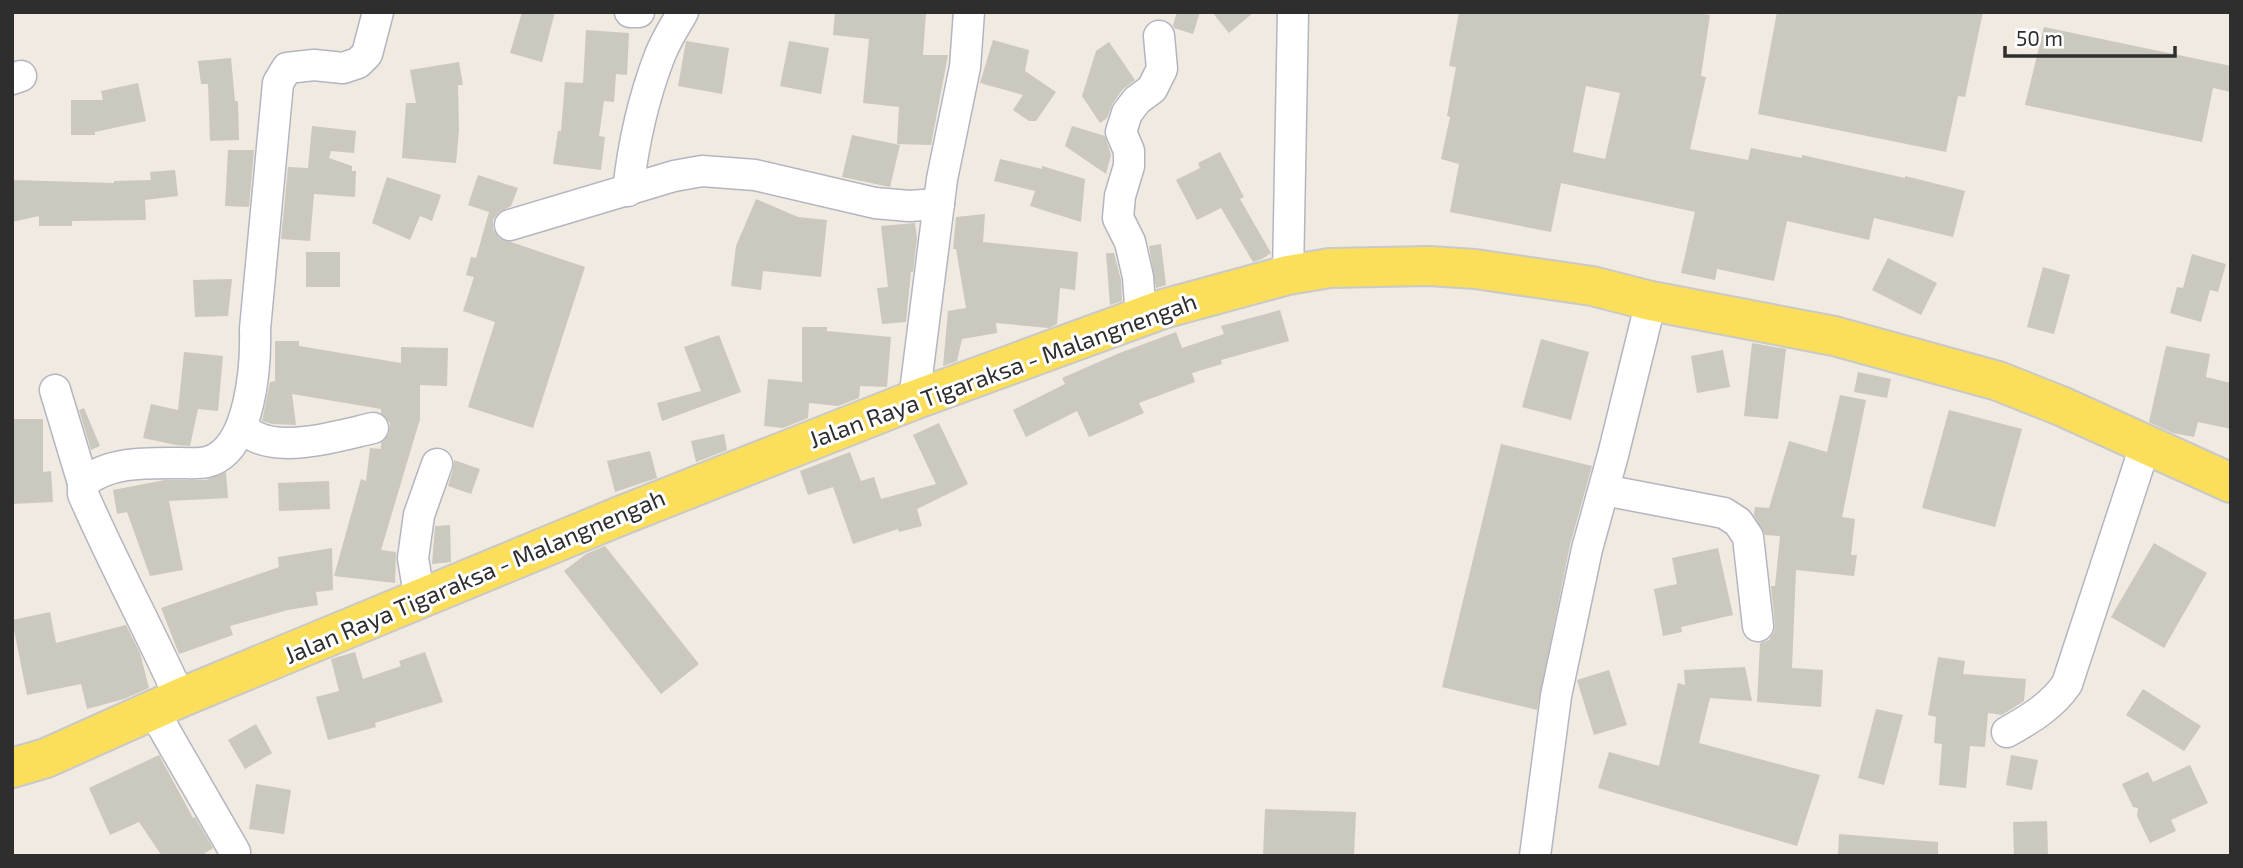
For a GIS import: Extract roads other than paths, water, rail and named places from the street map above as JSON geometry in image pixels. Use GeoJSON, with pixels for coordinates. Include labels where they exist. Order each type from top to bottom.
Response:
{"type":"FeatureCollection","features":[{"type":"Feature","properties":{"kind":"main road","name":"Jalan Raya Tigaraksa - Malangnengah"},"geometry":{"type":"LineString","coordinates":[[12,768],[46,758],[167,704],[620,516],[914,400],[1163,309],[1288,275],[1344,268],[1429,266],[1475,269],[1592,286],[1651,301],[1834,336],[1998,381],[2061,406],[2231,482]]}},
{"type":"Feature","properties":{"kind":"street"},"geometry":{"type":"LineString","coordinates":[[83,483],[94,474],[131,464],[206,462],[219,457],[242,427],[256,359],[255,329],[278,83],[287,68],[314,65],[343,68],[358,63],[367,54],[378,12]]}},
{"type":"Feature","properties":{"kind":"street"},"geometry":{"type":"LineString","coordinates":[[630,12],[639,12]]}},
{"type":"Feature","properties":{"kind":"street"},"geometry":{"type":"LineString","coordinates":[[628,191],[633,149],[644,104],[661,53],[683,12]]}},
{"type":"Feature","properties":{"kind":"street"},"geometry":{"type":"LineString","coordinates":[[914,400],[942,179],[965,67],[969,12]]}},
{"type":"Feature","properties":{"kind":"street"},"geometry":{"type":"LineString","coordinates":[[1288,275],[1293,12]]}},
{"type":"Feature","properties":{"kind":"street"},"geometry":{"type":"LineString","coordinates":[[1141,318],[1138,277],[1130,242],[1118,218],[1120,196],[1129,166],[1129,151],[1121,132],[1127,113],[1137,100],[1152,89],[1162,69],[1159,36]]}},
{"type":"Feature","properties":{"kind":"street"},"geometry":{"type":"LineString","coordinates":[[510,225],[702,170],[755,175],[875,203],[909,206],[939,204]]}},
{"type":"Feature","properties":{"kind":"street"},"geometry":{"type":"LineString","coordinates":[[1535,856],[1556,696],[1587,549],[1651,301]]}},
{"type":"Feature","properties":{"kind":"street"},"geometry":{"type":"LineString","coordinates":[[55,390],[83,483],[83,494],[110,556],[150,631],[167,704],[235,852]]}},
{"type":"Feature","properties":{"kind":"street"},"geometry":{"type":"LineString","coordinates":[[242,427],[257,438],[290,443],[327,439],[373,428]]}},
{"type":"Feature","properties":{"kind":"street"},"geometry":{"type":"LineString","coordinates":[[2007,732],[2032,719],[2053,702],[2067,684],[2146,443]]}},
{"type":"Feature","properties":{"kind":"street"},"geometry":{"type":"LineString","coordinates":[[420,601],[412,558],[419,515],[437,464]]}},
{"type":"Feature","properties":{"kind":"street"},"geometry":{"type":"LineString","coordinates":[[1604,490],[1724,513],[1738,522],[1748,537],[1758,626]]}}]}
